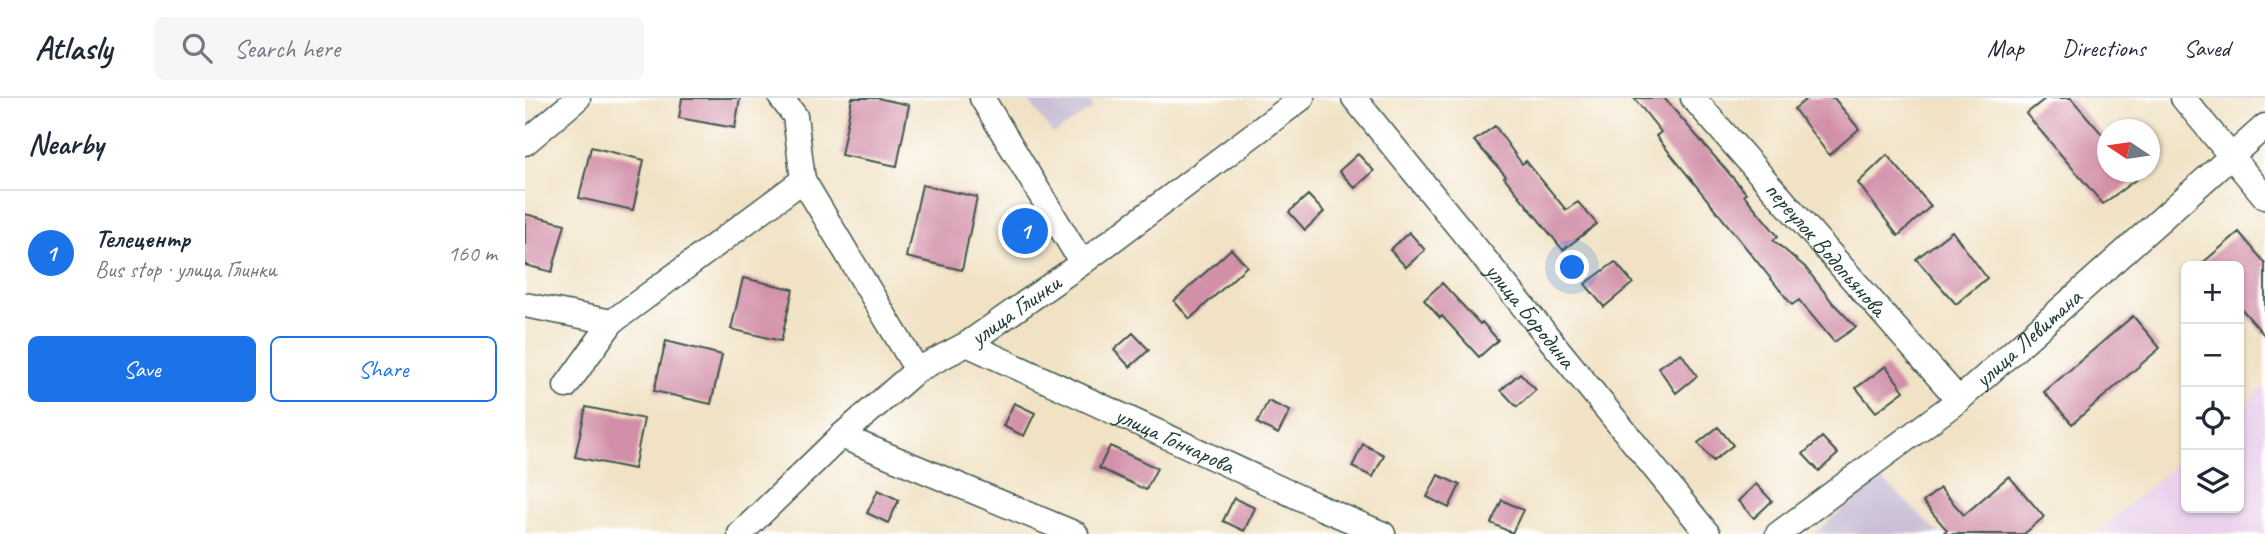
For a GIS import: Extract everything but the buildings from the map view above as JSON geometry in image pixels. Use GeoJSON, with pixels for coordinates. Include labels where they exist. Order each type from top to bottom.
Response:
{"type":"FeatureCollection","features":[{"type":"Feature","properties":{"kind":"street"},"geometry":{"type":"LineString","coordinates":[[525,143],[578,98]]}},
{"type":"Feature","properties":{"kind":"street"},"geometry":{"type":"LineString","coordinates":[[781,98],[795,117],[803,180],[916,370]]}},
{"type":"Feature","properties":{"kind":"street"},"geometry":{"type":"LineString","coordinates":[[982,98],[1082,263]]}},
{"type":"Feature","properties":{"kind":"street","name":"улица Глинки"},"geometry":{"type":"LineString","coordinates":[[740,534],[841,436],[916,370],[967,344],[1082,263],[1302,98]]}},
{"type":"Feature","properties":{"kind":"street","name":"улица Бородина"},"geometry":{"type":"LineString","coordinates":[[1354,98],[1708,534]]}},
{"type":"Feature","properties":{"kind":"street","name":"переулок Водопьянова"},"geometry":{"type":"LineString","coordinates":[[1693,98],[1959,400]]}},
{"type":"Feature","properties":{"kind":"street"},"geometry":{"type":"LineString","coordinates":[[2183,98],[2265,197]]}},
{"type":"Feature","properties":{"kind":"street","name":"улица Левитана"},"geometry":{"type":"LineString","coordinates":[[1778,534],[1959,400],[2265,126]]}},
{"type":"Feature","properties":{"kind":"street"},"geometry":{"type":"LineString","coordinates":[[566,386],[612,322],[803,180]]}},
{"type":"Feature","properties":{"kind":"street"},"geometry":{"type":"LineString","coordinates":[[525,305],[612,322]]}},
{"type":"Feature","properties":{"kind":"street","name":"улица Гончарова"},"geometry":{"type":"LineString","coordinates":[[967,344],[1312,504],[1383,534]]}},
{"type":"Feature","properties":{"kind":"street"},"geometry":{"type":"LineString","coordinates":[[841,436],[1076,534]]}},
{"type":"Feature","properties":{"kind":"shaded area"},"geometry":{"type":"Polygon","coordinates":[[[1027,98],[1086,98],[1093,108],[1053,135],[1027,98]]]}},
{"type":"Feature","properties":{"kind":"shaded area"},"geometry":{"type":"Polygon","coordinates":[[[2265,386],[2265,534],[2095,534],[2181,459],[2181,513],[2244,513],[2244,405],[2265,386]]]}},
{"type":"Feature","properties":{"kind":"shaded area"},"geometry":{"type":"Polygon","coordinates":[[[1880,477],[1940,534],[1814,534],[1880,477]]]}},
{"type":"Feature","properties":{"kind":"place","name":"Телецентр"},"geometry":{"type":"Point","coordinates":[1025,231]}}]}
